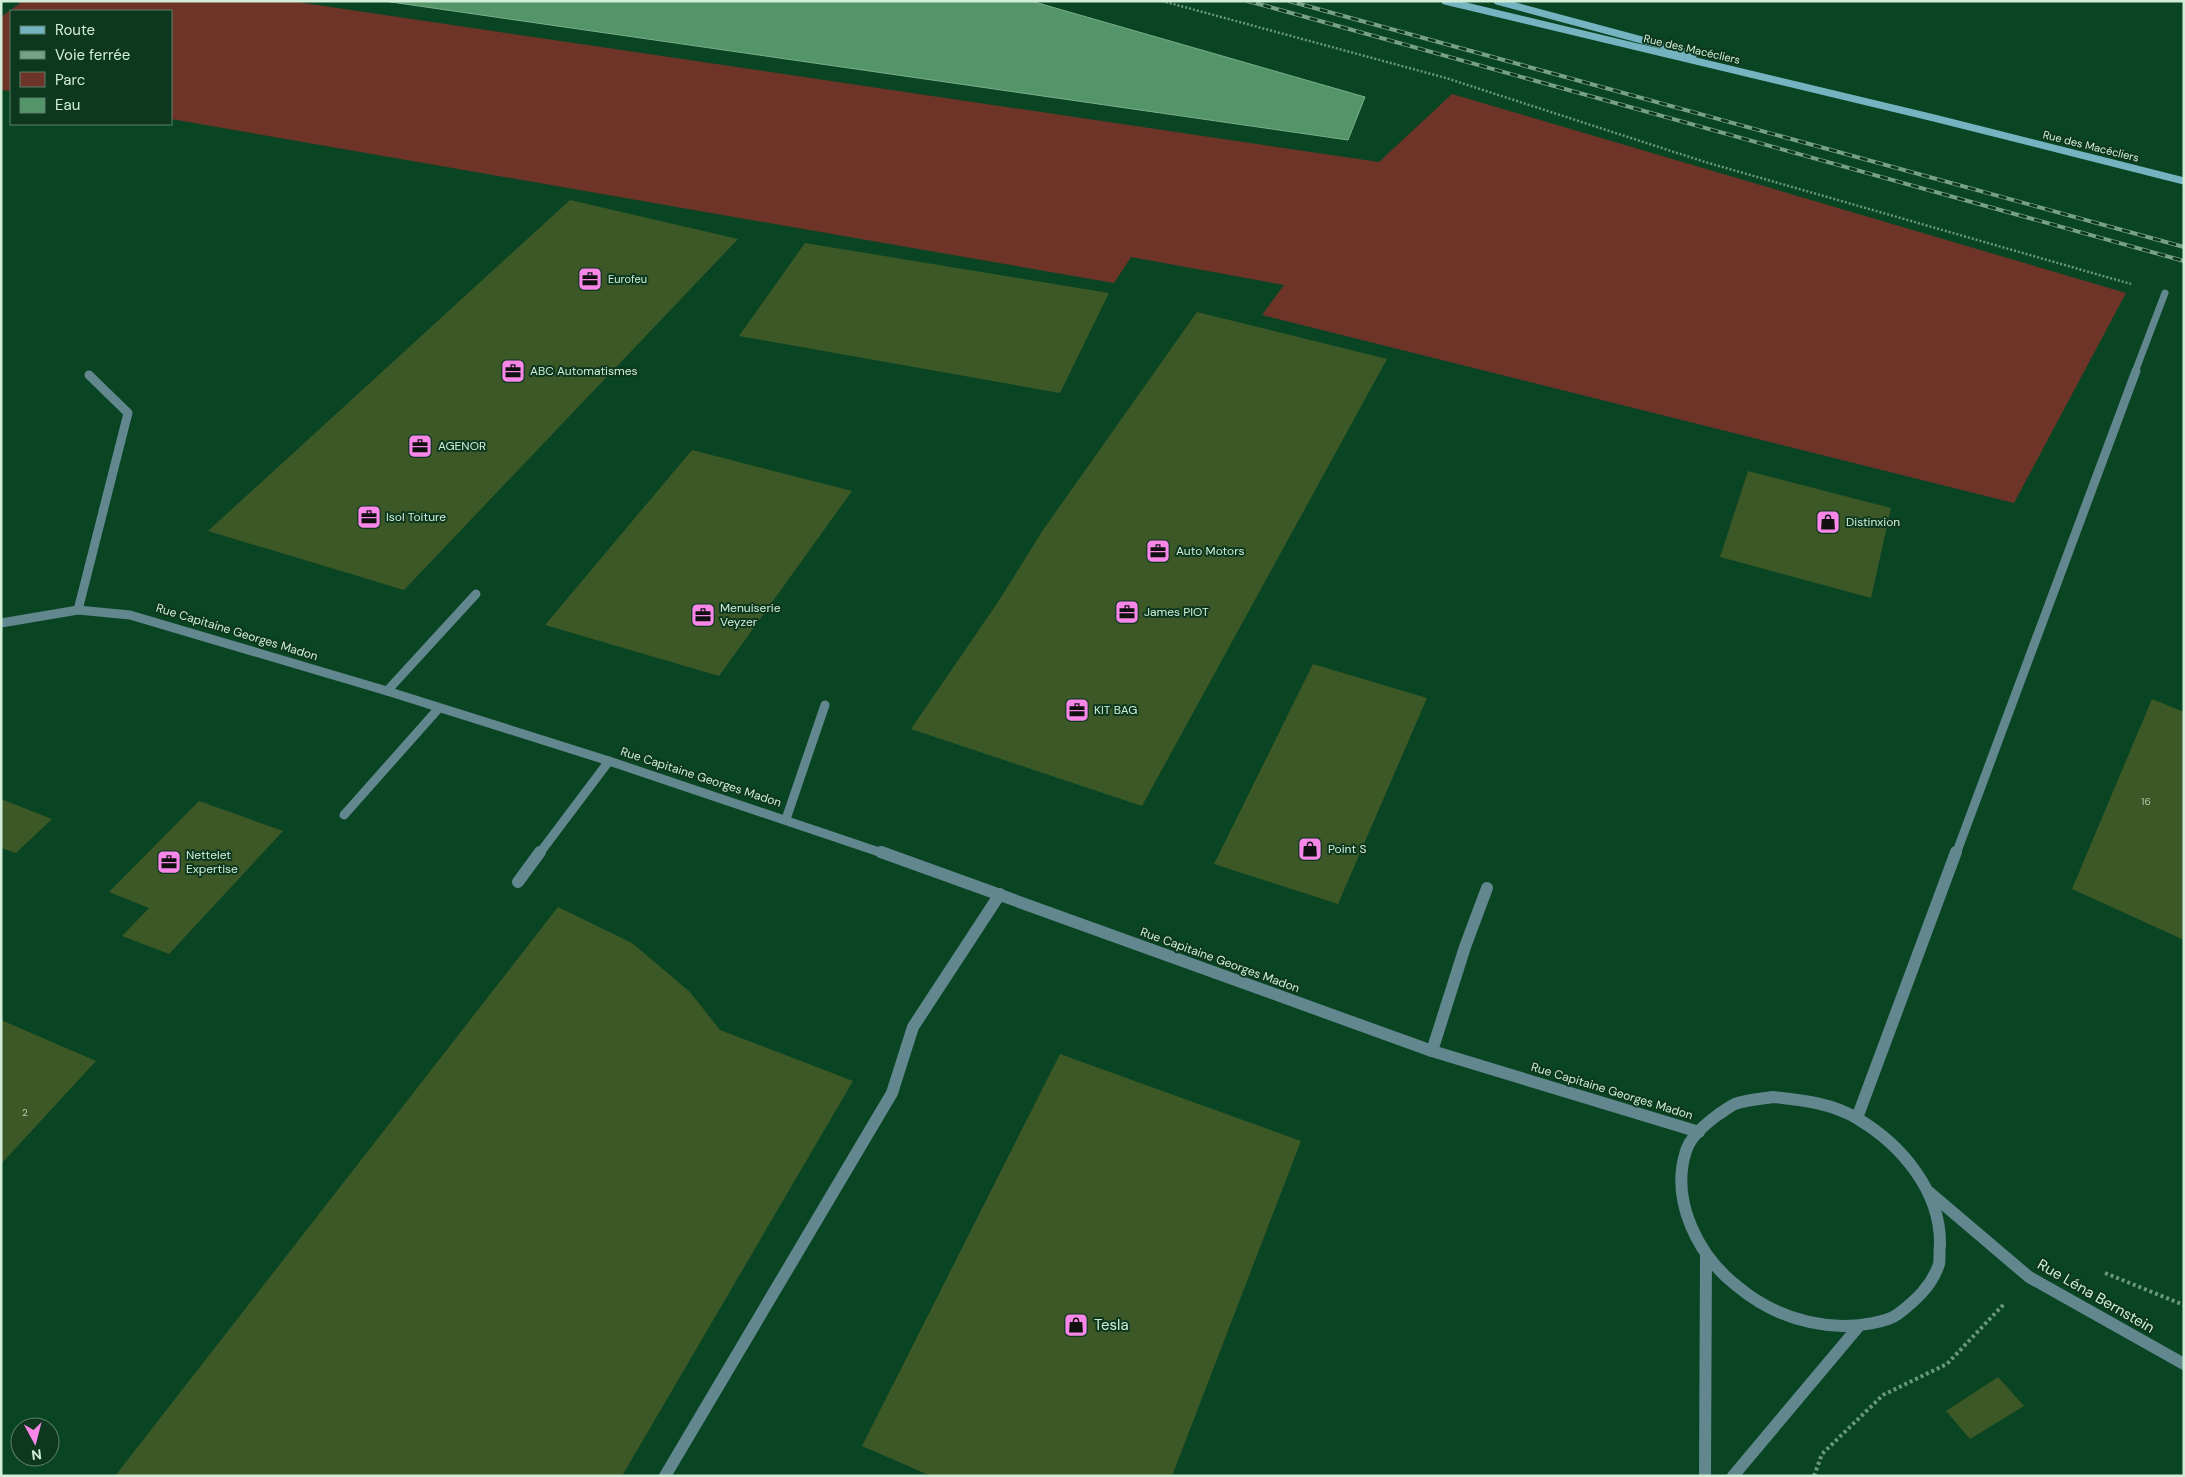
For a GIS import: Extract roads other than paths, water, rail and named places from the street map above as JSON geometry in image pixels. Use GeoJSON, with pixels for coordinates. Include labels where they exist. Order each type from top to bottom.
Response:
{"type":"FeatureCollection","features":[{"type":"Feature","properties":{"kind":"street","name":"Rue des Macécliers"},"geometry":{"type":"LineString","coordinates":[[1445,1],[1934,118],[2184,181]]}},
{"type":"Feature","properties":{"kind":"street","name":"Rue des Macécliers"},"geometry":{"type":"LineString","coordinates":[[1497,1],[1934,118]]}},
{"type":"Feature","properties":{"kind":"street"},"geometry":{"type":"LineString","coordinates":[[1857,1118],[2165,293]]}},
{"type":"Feature","properties":{"kind":"street"},"geometry":{"type":"LineString","coordinates":[[78,610],[128,413],[89,375]]}},
{"type":"Feature","properties":{"kind":"street"},"geometry":{"type":"LineString","coordinates":[[387,691],[476,594]]}},
{"type":"Feature","properties":{"kind":"street","name":"Rue Capitaine Georges Madon"},"geometry":{"type":"LineString","coordinates":[[1,623],[78,610],[130,615],[387,691],[609,760],[786,819],[1000,894],[1432,1051],[1699,1132]]}},
{"type":"Feature","properties":{"kind":"street","name":"Rue Capitaine Georges Madon"},"geometry":{"type":"LineString","coordinates":[[786,819],[825,705]]}},
{"type":"Feature","properties":{"kind":"street"},"geometry":{"type":"LineString","coordinates":[[344,815],[439,708]]}},
{"type":"Feature","properties":{"kind":"street","name":"Rue Capitaine Georges Madon"},"geometry":{"type":"LineString","coordinates":[[518,882],[609,760]]}},
{"type":"Feature","properties":{"kind":"street"},"geometry":{"type":"LineString","coordinates":[[1432,1051],[1486,888]]}},
{"type":"Feature","properties":{"kind":"street"},"geometry":{"type":"LineString","coordinates":[[665,1476],[892,1093],[914,1027],[1000,894]]}},
{"type":"Feature","properties":{"kind":"street"},"geometry":{"type":"LineString","coordinates":[[1773,1097],[1815,1102],[1857,1118],[1886,1139],[1910,1163],[1928,1191],[1940,1228],[1939,1264],[1923,1294],[1896,1316],[1859,1326],[1817,1325],[1774,1310],[1736,1286],[1706,1254],[1687,1218],[1680,1182],[1686,1149],[1706,1124],[1735,1104],[1773,1097]]}},
{"type":"Feature","properties":{"kind":"street","name":"Rue Léna Bernstein"},"geometry":{"type":"LineString","coordinates":[[1928,1191],[2028,1277],[2184,1364]]}},
{"type":"Feature","properties":{"kind":"street"},"geometry":{"type":"LineString","coordinates":[[1705,1476],[1706,1254]]}},
{"type":"Feature","properties":{"kind":"street"},"geometry":{"type":"LineString","coordinates":[[1733,1476],[1859,1326]]}},
{"type":"Feature","properties":{"kind":"water"},"geometry":{"type":"Polygon","coordinates":[[[384,1],[1031,1],[1365,97],[1348,140],[384,1]]]}},
{"type":"Feature","properties":{"kind":"railway"},"geometry":{"type":"LineString","coordinates":[[1248,1],[2184,261]]}},
{"type":"Feature","properties":{"kind":"railway"},"geometry":{"type":"LineString","coordinates":[[1289,1],[2184,247]]}},
{"type":"Feature","properties":{"kind":"place","name":"Eurofeu"},"geometry":{"type":"Point","coordinates":[590,279]}},
{"type":"Feature","properties":{"kind":"place","name":"ABC Automatismes"},"geometry":{"type":"Point","coordinates":[513,371]}},
{"type":"Feature","properties":{"kind":"place","name":"AGENOR"},"geometry":{"type":"Point","coordinates":[420,446]}},
{"type":"Feature","properties":{"kind":"place","name":"Isol Toiture"},"geometry":{"type":"Point","coordinates":[369,517]}},
{"type":"Feature","properties":{"kind":"place","name":"Distinxion"},"geometry":{"type":"Point","coordinates":[1828,522]}},
{"type":"Feature","properties":{"kind":"place","name":"Auto Motors"},"geometry":{"type":"Point","coordinates":[1158,551]}},
{"type":"Feature","properties":{"kind":"place","name":"James PIOT"},"geometry":{"type":"Point","coordinates":[1127,612]}},
{"type":"Feature","properties":{"kind":"place","name":"Menuiserie Veyzer"},"geometry":{"type":"Point","coordinates":[703,615]}},
{"type":"Feature","properties":{"kind":"place","name":"KIT BAG"},"geometry":{"type":"Point","coordinates":[1077,710]}},
{"type":"Feature","properties":{"kind":"place","name":"Point S"},"geometry":{"type":"Point","coordinates":[1310,849]}},
{"type":"Feature","properties":{"kind":"place","name":"Nettelet Expertise"},"geometry":{"type":"Point","coordinates":[169,862]}},
{"type":"Feature","properties":{"kind":"place","name":"Tesla"},"geometry":{"type":"Point","coordinates":[1076,1325]}}]}
